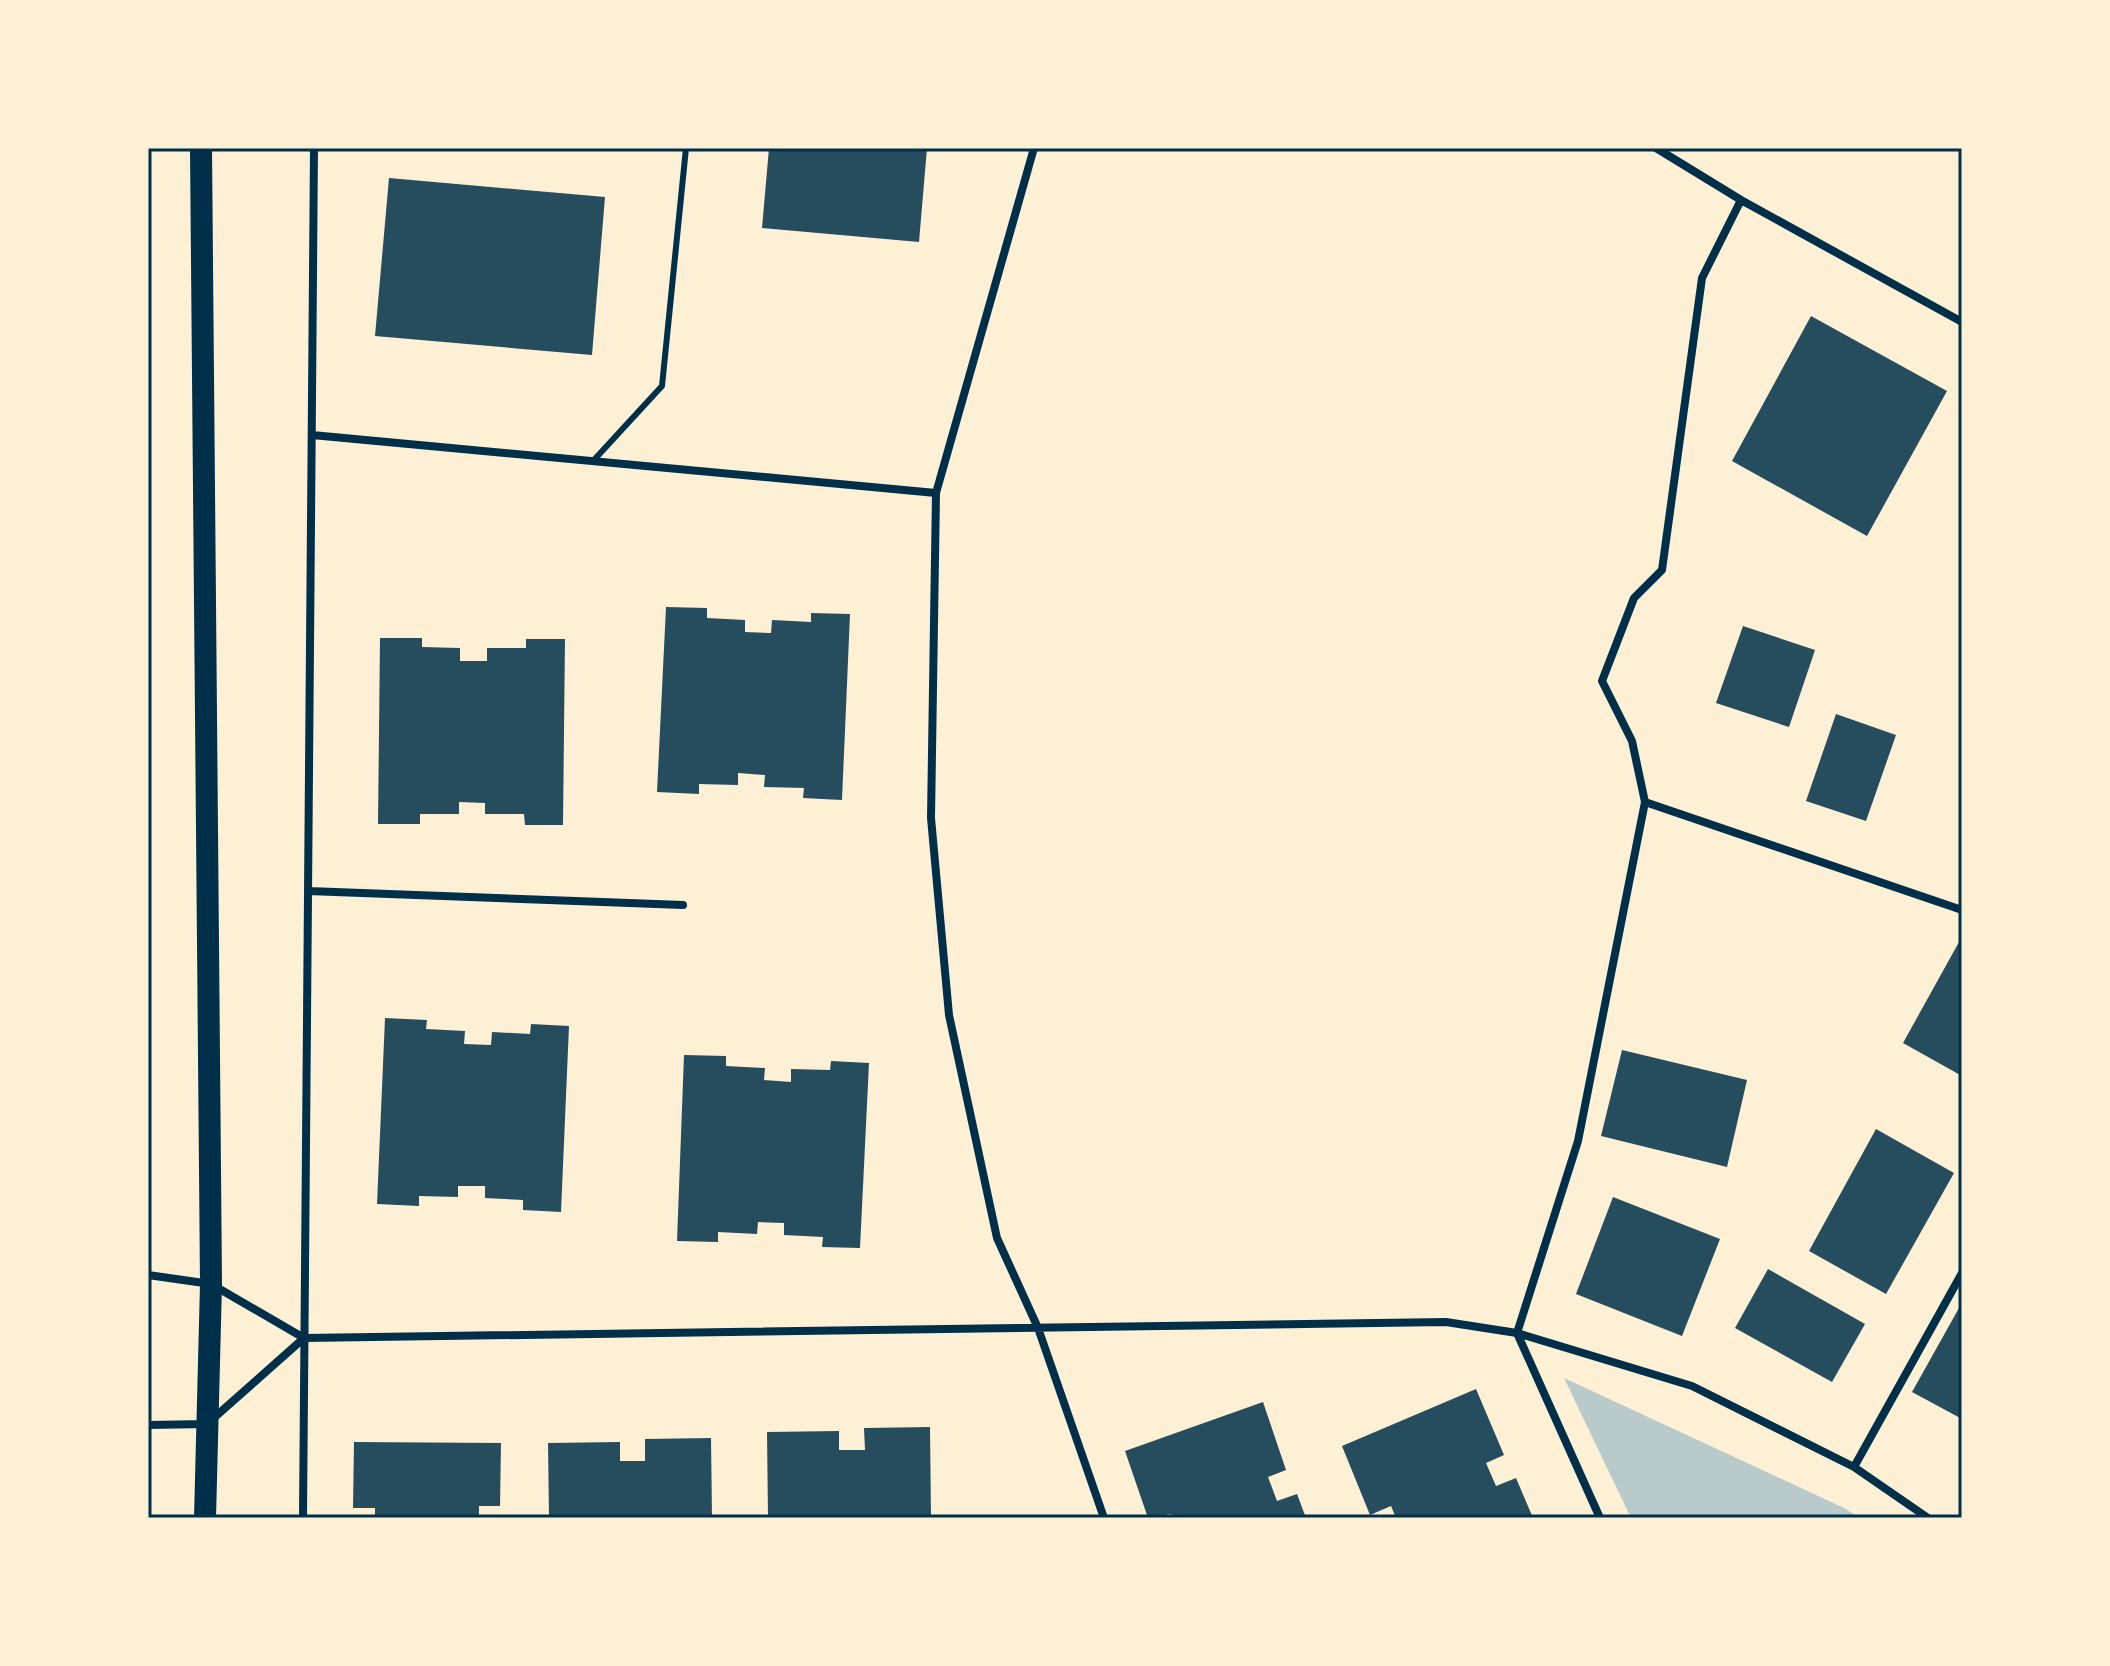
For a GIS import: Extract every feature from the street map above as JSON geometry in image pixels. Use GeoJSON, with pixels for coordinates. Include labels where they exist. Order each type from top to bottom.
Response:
{"type":"FeatureCollection","features":[{"type":"Feature","properties":{"kind":"highway"},"geometry":{"type":"LineString","coordinates":[[201,148],[211,1284],[205,1518]]}},
{"type":"Feature","properties":{"kind":"street"},"geometry":{"type":"LineString","coordinates":[[303,1518],[314,148]]}},
{"type":"Feature","properties":{"kind":"street"},"geometry":{"type":"LineString","coordinates":[[1034,148],[936,493],[931,818],[949,1015],[997,1238],[1038,1328],[1104,1518]]}},
{"type":"Feature","properties":{"kind":"street"},"geometry":{"type":"LineString","coordinates":[[1656,148],[1741,200],[1962,322]]}},
{"type":"Feature","properties":{"kind":"street"},"geometry":{"type":"LineString","coordinates":[[1600,1518],[1517,1333],[1578,1141],[1645,802],[1632,741],[1602,681],[1634,598],[1662,570],[1702,278],[1741,200]]}},
{"type":"Feature","properties":{"kind":"street"},"geometry":{"type":"LineString","coordinates":[[312,435],[936,493]]}},
{"type":"Feature","properties":{"kind":"street"},"geometry":{"type":"LineString","coordinates":[[1645,802],[1962,910]]}},
{"type":"Feature","properties":{"kind":"street"},"geometry":{"type":"LineString","coordinates":[[308,891],[683,905]]}},
{"type":"Feature","properties":{"kind":"street"},"geometry":{"type":"LineString","coordinates":[[1854,1467],[1962,1273]]}},
{"type":"Feature","properties":{"kind":"street"},"geometry":{"type":"LineString","coordinates":[[148,1275],[211,1284],[304,1338],[1446,1322],[1517,1333],[1692,1386],[1854,1467],[1928,1518]]}},
{"type":"Feature","properties":{"kind":"street"},"geometry":{"type":"LineString","coordinates":[[148,1425],[207,1424],[304,1338]]}},
{"type":"Feature","properties":{"kind":"lane"},"geometry":{"type":"LineString","coordinates":[[593,461],[662,386],[686,148]]}},
{"type":"Feature","properties":{"kind":"shaded area"},"geometry":{"type":"Polygon","coordinates":[[[1564,1378],[1844,1508],[1860,1518],[1631,1518],[1564,1378]]]}},
{"type":"Feature","properties":{"kind":"building"},"geometry":{"type":"Polygon","coordinates":[[[769,148],[927,148],[919,242],[762,228],[769,148]]]}},
{"type":"Feature","properties":{"kind":"building"},"geometry":{"type":"Polygon","coordinates":[[[389,178],[605,197],[592,355],[375,336],[389,178]]]}},
{"type":"Feature","properties":{"kind":"building"},"geometry":{"type":"Polygon","coordinates":[[[1811,316],[1947,391],[1867,536],[1732,461],[1811,316]]]}},
{"type":"Feature","properties":{"kind":"building"},"geometry":{"type":"Polygon","coordinates":[[[666,607],[707,608],[707,618],[745,620],[745,632],[771,633],[772,620],[811,622],[811,613],[850,614],[842,800],[803,798],[804,788],[764,787],[765,775],[738,773],[738,785],[699,784],[699,794],[657,792],[666,607]]]}},
{"type":"Feature","properties":{"kind":"building"},"geometry":{"type":"Polygon","coordinates":[[[1743,626],[1815,650],[1789,727],[1716,703],[1743,626]]]}},
{"type":"Feature","properties":{"kind":"building"},"geometry":{"type":"Polygon","coordinates":[[[380,638],[422,638],[422,647],[460,648],[460,661],[487,661],[487,648],[526,648],[526,639],[565,639],[563,825],[525,825],[524,814],[485,814],[485,803],[459,802],[459,814],[420,814],[420,824],[378,824],[380,638]]]}},
{"type":"Feature","properties":{"kind":"building"},"geometry":{"type":"Polygon","coordinates":[[[1836,714],[1896,735],[1866,821],[1806,801],[1836,714]]]}},
{"type":"Feature","properties":{"kind":"building"},"geometry":{"type":"Polygon","coordinates":[[[1959,942],[1962,944],[1962,1076],[1903,1043],[1959,942]]]}},
{"type":"Feature","properties":{"kind":"building"},"geometry":{"type":"Polygon","coordinates":[[[385,1018],[427,1020],[426,1029],[465,1031],[464,1044],[491,1045],[492,1032],[530,1034],[531,1024],[569,1026],[561,1212],[523,1210],[523,1200],[485,1198],[485,1186],[458,1186],[458,1197],[419,1196],[419,1206],[377,1204],[385,1018]]]}},
{"type":"Feature","properties":{"kind":"building"},"geometry":{"type":"Polygon","coordinates":[[[1622,1050],[1747,1080],[1727,1167],[1601,1136],[1622,1050]]]}},
{"type":"Feature","properties":{"kind":"building"},"geometry":{"type":"Polygon","coordinates":[[[684,1055],[726,1056],[726,1066],[765,1068],[764,1080],[791,1082],[791,1069],[830,1070],[831,1061],[869,1063],[860,1248],[822,1247],[823,1237],[784,1235],[784,1223],[758,1222],[757,1234],[718,1232],[718,1242],[677,1241],[684,1055]]]}},
{"type":"Feature","properties":{"kind":"building"},"geometry":{"type":"Polygon","coordinates":[[[1876,1129],[1954,1173],[1886,1294],[1809,1251],[1876,1129]]]}},
{"type":"Feature","properties":{"kind":"building"},"geometry":{"type":"Polygon","coordinates":[[[1613,1197],[1720,1239],[1682,1336],[1576,1294],[1613,1197]]]}},
{"type":"Feature","properties":{"kind":"building"},"geometry":{"type":"Polygon","coordinates":[[[1768,1269],[1865,1324],[1832,1382],[1735,1328],[1768,1269]]]}},
{"type":"Feature","properties":{"kind":"building"},"geometry":{"type":"Polygon","coordinates":[[[1959,1308],[1962,1309],[1962,1419],[1912,1392],[1959,1308]]]}},
{"type":"Feature","properties":{"kind":"building"},"geometry":{"type":"Polygon","coordinates":[[[1476,1389],[1504,1455],[1486,1463],[1496,1486],[1516,1478],[1533,1518],[1396,1518],[1391,1506],[1370,1515],[1342,1446],[1476,1389]]]}},
{"type":"Feature","properties":{"kind":"building"},"geometry":{"type":"Polygon","coordinates":[[[1263,1402],[1286,1470],[1268,1477],[1277,1501],[1297,1494],[1306,1518],[1172,1518],[1171,1514],[1148,1518],[1125,1451],[1263,1402]]]}},
{"type":"Feature","properties":{"kind":"building"},"geometry":{"type":"Polygon","coordinates":[[[930,1427],[931,1518],[768,1518],[767,1432],[839,1431],[839,1450],[865,1450],[864,1428],[930,1427]]]}},
{"type":"Feature","properties":{"kind":"building"},"geometry":{"type":"Polygon","coordinates":[[[711,1438],[712,1518],[549,1518],[548,1443],[620,1442],[620,1461],[645,1461],[645,1439],[711,1438]]]}},
{"type":"Feature","properties":{"kind":"building"},"geometry":{"type":"Polygon","coordinates":[[[354,1442],[501,1443],[500,1506],[479,1506],[479,1518],[375,1518],[375,1508],[353,1508],[354,1442]]]}}]}
